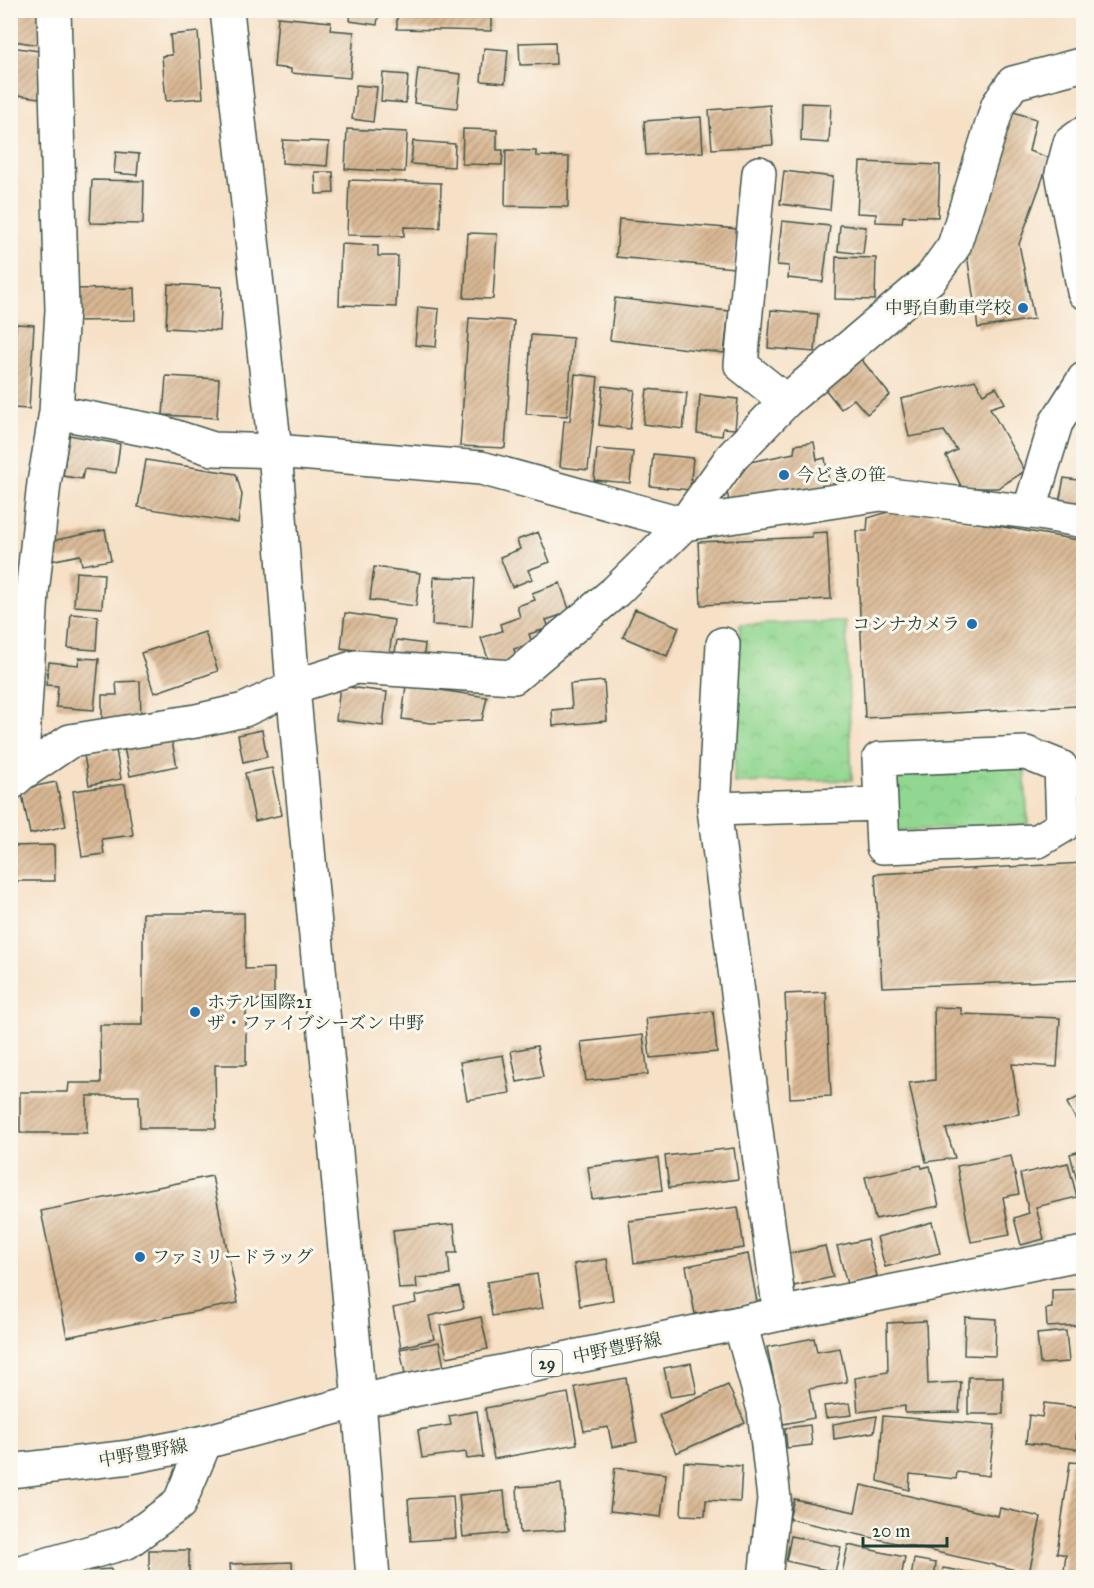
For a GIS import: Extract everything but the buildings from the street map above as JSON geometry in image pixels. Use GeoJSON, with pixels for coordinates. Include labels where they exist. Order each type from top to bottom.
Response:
{"type":"FeatureCollection","features":[{"type":"Feature","properties":{"kind":"street"},"geometry":{"type":"LineString","coordinates":[[16,779],[32,593],[44,483],[56,411],[62,310],[54,10]]}},
{"type":"Feature","properties":{"kind":"street"},"geometry":{"type":"LineString","coordinates":[[227,10],[275,451],[293,687],[359,1401],[373,1578]]}},
{"type":"Feature","properties":{"kind":"street"},"geometry":{"type":"LineString","coordinates":[[16,779],[70,741],[196,721],[244,710],[293,687],[356,667],[514,677],[616,591],[684,524],[731,458],[786,401],[931,278],[954,246],[998,105],[1013,83],[1083,64]]}},
{"type":"Feature","properties":{"kind":"street"},"geometry":{"type":"LineString","coordinates":[[1082,274],[1062,172],[1077,138],[1083,110]]}},
{"type":"Feature","properties":{"kind":"street"},"geometry":{"type":"LineString","coordinates":[[759,173],[741,365],[786,401]]}},
{"type":"Feature","properties":{"kind":"street"},"geometry":{"type":"LineString","coordinates":[[1029,512],[1056,423],[1083,379]]}},
{"type":"Feature","properties":{"kind":"street"},"geometry":{"type":"LineString","coordinates":[[56,411],[160,432],[213,449],[275,451],[481,468],[684,524],[880,494],[1029,512],[1083,521]]}},
{"type":"Feature","properties":{"kind":"street"},"geometry":{"type":"LineString","coordinates":[[723,644],[714,808],[780,1314]]}},
{"type":"Feature","properties":{"kind":"street"},"geometry":{"type":"LineString","coordinates":[[1026,753],[1061,766],[1063,826],[1038,841],[884,847],[881,804],[879,759],[1026,753]]}},
{"type":"Feature","properties":{"kind":"street"},"geometry":{"type":"LineString","coordinates":[[714,808],[881,804]]}},
{"type":"Feature","properties":{"kind":"street","name":"中野豊野線"},"geometry":{"type":"LineString","coordinates":[[10,1471],[130,1457],[205,1442],[359,1401],[1083,1253]]}},
{"type":"Feature","properties":{"kind":"street"},"geometry":{"type":"LineString","coordinates":[[740,1323],[764,1410],[774,1500],[765,1578]]}},
{"type":"Feature","properties":{"kind":"street"},"geometry":{"type":"LineString","coordinates":[[10,1575],[127,1542],[179,1504],[205,1442]]}},
{"type":"Feature","properties":{"kind":"green space"},"geometry":{"type":"Polygon","coordinates":[[[846,622],[852,780],[734,783],[740,625],[846,622]]]}},
{"type":"Feature","properties":{"kind":"green space"},"geometry":{"type":"Polygon","coordinates":[[[1024,764],[1028,824],[895,831],[893,771],[1024,764]]]}},
{"type":"Feature","properties":{"kind":"place","name":"中野自動車学校"},"geometry":{"type":"Point","coordinates":[1023,308]}},
{"type":"Feature","properties":{"kind":"place","name":"今どきの笹"},"geometry":{"type":"Point","coordinates":[784,475]}},
{"type":"Feature","properties":{"kind":"place","name":"コシナカメラ"},"geometry":{"type":"Point","coordinates":[972,624]}},
{"type":"Feature","properties":{"kind":"place","name":"ホテル国際21 ザ・ファイブシーズン 中野"},"geometry":{"type":"Point","coordinates":[195,1012]}},
{"type":"Feature","properties":{"kind":"place","name":"ファミリードラッグ"},"geometry":{"type":"Point","coordinates":[140,1257]}}]}
